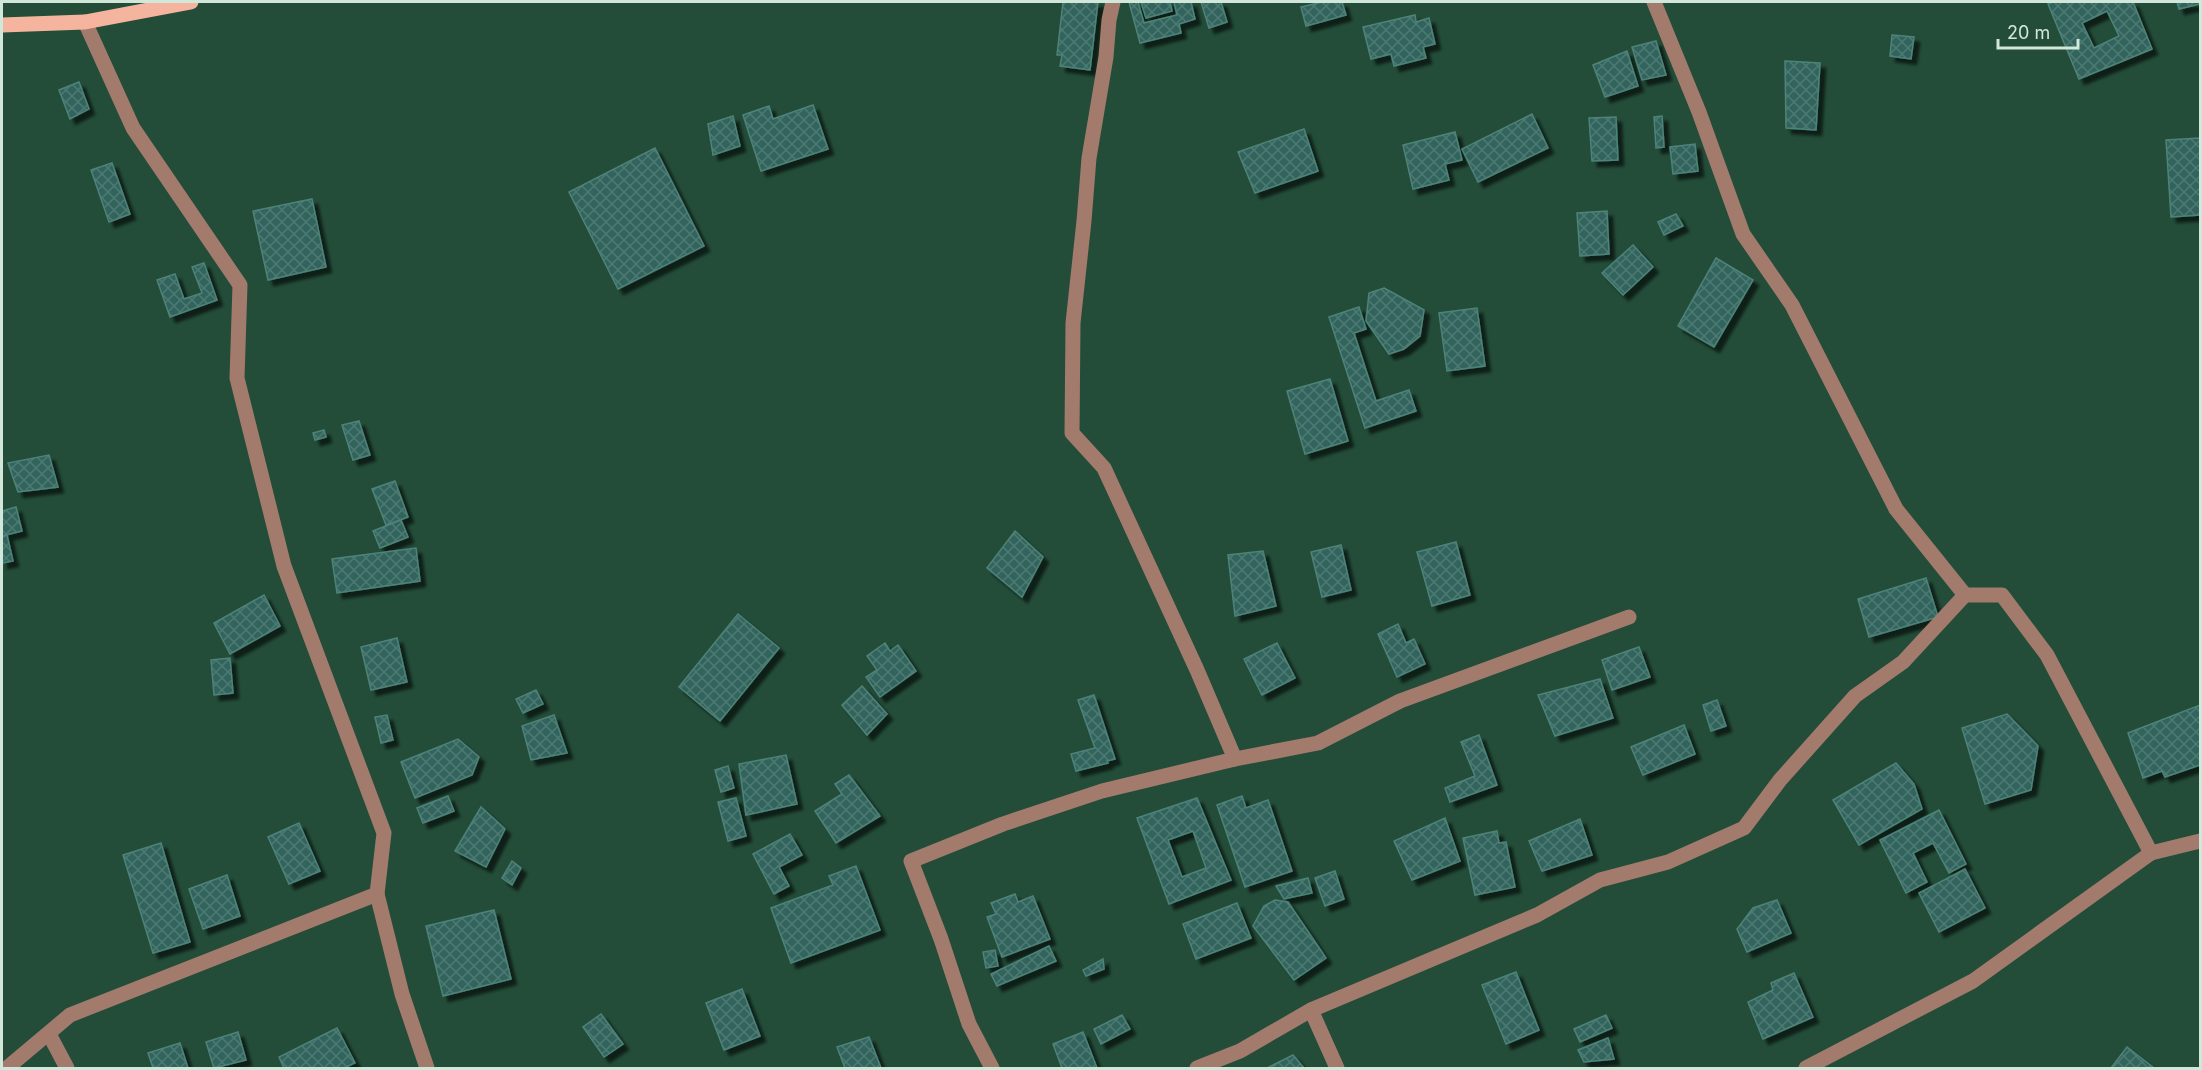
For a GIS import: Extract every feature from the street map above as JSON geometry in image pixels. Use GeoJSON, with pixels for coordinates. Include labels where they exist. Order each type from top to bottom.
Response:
{"type":"FeatureCollection","features":[{"type":"Feature","properties":{"kind":"main road"},"geometry":{"type":"LineString","coordinates":[[2,24],[85,22],[191,2]]}},
{"type":"Feature","properties":{"kind":"street"},"geometry":{"type":"LineString","coordinates":[[1113,2],[1089,158],[1073,322],[1072,433],[1104,468],[1202,681],[1235,759]]}},
{"type":"Feature","properties":{"kind":"street"},"geometry":{"type":"LineString","coordinates":[[1654,2],[1700,112],[1743,234],[1792,306],[1896,509],[1965,595]]}},
{"type":"Feature","properties":{"kind":"street"},"geometry":{"type":"LineString","coordinates":[[85,22],[133,128],[240,285],[237,378],[284,566],[384,833],[377,894],[402,994],[427,1068]]}},
{"type":"Feature","properties":{"kind":"street"},"geometry":{"type":"LineString","coordinates":[[1197,1068],[1240,1051],[1311,1010],[1537,915],[1600,880],[1668,862],[1744,828],[1780,780],[1855,696],[1903,662],[1965,595],[2002,595],[2047,655],[2151,853]]}},
{"type":"Feature","properties":{"kind":"street"},"geometry":{"type":"LineString","coordinates":[[992,1068],[969,1024],[941,939],[911,861],[1003,824],[1102,792],[1235,759],[1318,742],[1400,701],[1527,656],[1629,616]]}},
{"type":"Feature","properties":{"kind":"street"},"geometry":{"type":"LineString","coordinates":[[1806,1068],[1973,981],[2151,853],[2200,841]]}},
{"type":"Feature","properties":{"kind":"street"},"geometry":{"type":"LineString","coordinates":[[8,1068],[70,1015],[377,894]]}},
{"type":"Feature","properties":{"kind":"street"},"geometry":{"type":"LineString","coordinates":[[1311,1010],[1337,1068]]}},
{"type":"Feature","properties":{"kind":"street"},"geometry":{"type":"LineString","coordinates":[[49,1034],[67,1068]]}},
{"type":"Feature","properties":{"kind":"building"},"geometry":{"type":"Polygon","coordinates":[[[1063,2],[1098,2],[1090,70],[1060,66],[1062,55],[1057,55],[1063,2]]]}},
{"type":"Feature","properties":{"kind":"building"},"geometry":{"type":"Polygon","coordinates":[[[1129,2],[1138,2],[1144,23],[1177,15],[1174,2],[1191,2],[1195,19],[1179,24],[1181,33],[1140,43],[1129,2]]]}},
{"type":"Feature","properties":{"kind":"building"},"geometry":{"type":"Polygon","coordinates":[[[1141,2],[1170,2],[1172,11],[1146,18],[1141,2]]]}},
{"type":"Feature","properties":{"kind":"building"},"geometry":{"type":"Polygon","coordinates":[[[1201,2],[1221,2],[1227,22],[1209,28],[1201,2]]]}},
{"type":"Feature","properties":{"kind":"building"},"geometry":{"type":"Polygon","coordinates":[[[1322,2],[1342,2],[1346,15],[1306,26],[1301,7],[1322,2]]]}},
{"type":"Feature","properties":{"kind":"building"},"geometry":{"type":"Polygon","coordinates":[[[2053,2],[2133,2],[2152,49],[2079,79],[2048,4],[2053,2]],[[2107,11],[2082,23],[2094,48],[2119,36],[2107,11]]]}},
{"type":"Feature","properties":{"kind":"building"},"geometry":{"type":"Polygon","coordinates":[[[2177,2],[2200,2],[2200,4],[2179,9],[2177,2]]]}},
{"type":"Feature","properties":{"kind":"building"},"geometry":{"type":"Polygon","coordinates":[[[1415,15],[1416,22],[1429,18],[1435,44],[1423,47],[1426,58],[1394,66],[1391,54],[1371,59],[1363,27],[1415,15]]]}},
{"type":"Feature","properties":{"kind":"building"},"geometry":{"type":"Polygon","coordinates":[[[1892,35],[1914,37],[1911,59],[1890,56],[1892,35]]]}},
{"type":"Feature","properties":{"kind":"building"},"geometry":{"type":"Polygon","coordinates":[[[1656,41],[1666,75],[1642,80],[1632,47],[1656,41]]]}},
{"type":"Feature","properties":{"kind":"building"},"geometry":{"type":"Polygon","coordinates":[[[1627,51],[1638,86],[1605,97],[1593,65],[1627,51]]]}},
{"type":"Feature","properties":{"kind":"building"},"geometry":{"type":"Polygon","coordinates":[[[1785,61],[1820,63],[1816,130],[1786,128],[1785,61]]]}},
{"type":"Feature","properties":{"kind":"building"},"geometry":{"type":"Polygon","coordinates":[[[79,82],[89,109],[70,119],[59,90],[79,82]]]}},
{"type":"Feature","properties":{"kind":"building"},"geometry":{"type":"Polygon","coordinates":[[[813,105],[828,149],[761,171],[743,115],[769,106],[773,119],[813,105]]]}},
{"type":"Feature","properties":{"kind":"building"},"geometry":{"type":"Polygon","coordinates":[[[1532,114],[1548,148],[1478,182],[1462,149],[1532,114]]]}},
{"type":"Feature","properties":{"kind":"building"},"geometry":{"type":"Polygon","coordinates":[[[733,116],[740,146],[713,155],[708,124],[733,116]]]}},
{"type":"Feature","properties":{"kind":"building"},"geometry":{"type":"Polygon","coordinates":[[[1662,116],[1664,147],[1656,148],[1654,117],[1662,116]]]}},
{"type":"Feature","properties":{"kind":"building"},"geometry":{"type":"Polygon","coordinates":[[[1616,117],[1618,160],[1592,161],[1589,118],[1616,117]]]}},
{"type":"Feature","properties":{"kind":"building"},"geometry":{"type":"Polygon","coordinates":[[[1304,129],[1318,171],[1255,193],[1238,152],[1304,129]]]}},
{"type":"Feature","properties":{"kind":"building"},"geometry":{"type":"Polygon","coordinates":[[[1455,132],[1462,160],[1445,164],[1449,180],[1413,189],[1403,145],[1455,132]]]}},
{"type":"Feature","properties":{"kind":"building"},"geometry":{"type":"Polygon","coordinates":[[[2200,138],[2200,215],[2171,217],[2166,140],[2200,138]]]}},
{"type":"Feature","properties":{"kind":"building"},"geometry":{"type":"Polygon","coordinates":[[[1695,144],[1698,171],[1673,174],[1670,147],[1695,144]]]}},
{"type":"Feature","properties":{"kind":"building"},"geometry":{"type":"Polygon","coordinates":[[[655,148],[704,246],[618,289],[569,192],[655,148]]]}},
{"type":"Feature","properties":{"kind":"building"},"geometry":{"type":"Polygon","coordinates":[[[112,163],[130,214],[109,222],[91,170],[112,163]]]}},
{"type":"Feature","properties":{"kind":"building"},"geometry":{"type":"Polygon","coordinates":[[[312,199],[326,267],[268,280],[253,211],[312,199]]]}},
{"type":"Feature","properties":{"kind":"building"},"geometry":{"type":"Polygon","coordinates":[[[1607,211],[1609,254],[1580,256],[1577,213],[1607,211]]]}},
{"type":"Feature","properties":{"kind":"building"},"geometry":{"type":"Polygon","coordinates":[[[1676,214],[1683,226],[1664,235],[1658,222],[1676,214]]]}},
{"type":"Feature","properties":{"kind":"building"},"geometry":{"type":"Polygon","coordinates":[[[1633,245],[1653,267],[1623,295],[1602,273],[1633,245]]]}},
{"type":"Feature","properties":{"kind":"building"},"geometry":{"type":"Polygon","coordinates":[[[1716,258],[1753,280],[1714,347],[1678,326],[1716,258]]]}},
{"type":"Feature","properties":{"kind":"building"},"geometry":{"type":"Polygon","coordinates":[[[204,263],[217,300],[170,317],[157,280],[175,274],[184,299],[202,293],[192,267],[204,263]]]}},
{"type":"Feature","properties":{"kind":"building"},"geometry":{"type":"Polygon","coordinates":[[[1384,288],[1424,310],[1420,336],[1404,349],[1389,354],[1366,321],[1369,293],[1384,288]]]}},
{"type":"Feature","properties":{"kind":"building"},"geometry":{"type":"Polygon","coordinates":[[[1359,307],[1366,329],[1354,333],[1376,401],[1409,390],[1416,411],[1365,428],[1329,317],[1359,307]]]}},
{"type":"Feature","properties":{"kind":"building"},"geometry":{"type":"Polygon","coordinates":[[[1477,308],[1485,366],[1447,371],[1439,313],[1477,308]]]}},
{"type":"Feature","properties":{"kind":"building"},"geometry":{"type":"Polygon","coordinates":[[[1330,379],[1348,441],[1305,454],[1287,391],[1330,379]]]}},
{"type":"Feature","properties":{"kind":"building"},"geometry":{"type":"Polygon","coordinates":[[[359,421],[370,455],[353,460],[342,425],[359,421]]]}},
{"type":"Feature","properties":{"kind":"building"},"geometry":{"type":"Polygon","coordinates":[[[324,430],[326,437],[315,440],[313,433],[324,430]]]}},
{"type":"Feature","properties":{"kind":"building"},"geometry":{"type":"Polygon","coordinates":[[[49,455],[58,487],[18,492],[8,463],[49,455]]]}},
{"type":"Feature","properties":{"kind":"building"},"geometry":{"type":"Polygon","coordinates":[[[395,481],[408,517],[386,525],[372,489],[395,481]]]}},
{"type":"Feature","properties":{"kind":"building"},"geometry":{"type":"Polygon","coordinates":[[[16,507],[22,531],[2,536],[2,511],[16,507]]]}},
{"type":"Feature","properties":{"kind":"building"},"geometry":{"type":"Polygon","coordinates":[[[401,520],[408,537],[380,548],[373,531],[401,520]]]}},
{"type":"Feature","properties":{"kind":"building"},"geometry":{"type":"Polygon","coordinates":[[[1015,531],[1043,557],[1022,597],[987,568],[1015,531]]]}},
{"type":"Feature","properties":{"kind":"building"},"geometry":{"type":"Polygon","coordinates":[[[7,535],[13,561],[2,563],[2,537],[7,535]]]}},
{"type":"Feature","properties":{"kind":"building"},"geometry":{"type":"Polygon","coordinates":[[[1456,542],[1470,595],[1432,606],[1417,552],[1456,542]]]}},
{"type":"Feature","properties":{"kind":"building"},"geometry":{"type":"Polygon","coordinates":[[[1341,545],[1351,590],[1322,597],[1311,552],[1341,545]]]}},
{"type":"Feature","properties":{"kind":"building"},"geometry":{"type":"Polygon","coordinates":[[[416,548],[420,581],[337,593],[332,559],[416,548]]]}},
{"type":"Feature","properties":{"kind":"building"},"geometry":{"type":"Polygon","coordinates":[[[1263,551],[1276,606],[1235,616],[1228,555],[1263,551]]]}},
{"type":"Feature","properties":{"kind":"building"},"geometry":{"type":"Polygon","coordinates":[[[1926,578],[1938,617],[1869,637],[1858,599],[1926,578]]]}},
{"type":"Feature","properties":{"kind":"building"},"geometry":{"type":"Polygon","coordinates":[[[264,595],[280,626],[230,654],[214,623],[264,595]]]}},
{"type":"Feature","properties":{"kind":"building"},"geometry":{"type":"Polygon","coordinates":[[[738,614],[779,648],[720,721],[679,687],[738,614]]]}},
{"type":"Feature","properties":{"kind":"building"},"geometry":{"type":"Polygon","coordinates":[[[1398,624],[1406,643],[1414,639],[1425,664],[1397,677],[1378,634],[1398,624]]]}},
{"type":"Feature","properties":{"kind":"building"},"geometry":{"type":"Polygon","coordinates":[[[397,638],[407,682],[371,690],[361,647],[397,638]]]}},
{"type":"Feature","properties":{"kind":"building"},"geometry":{"type":"Polygon","coordinates":[[[885,643],[890,651],[898,645],[916,671],[880,697],[866,677],[877,670],[867,656],[885,643]]]}},
{"type":"Feature","properties":{"kind":"building"},"geometry":{"type":"Polygon","coordinates":[[[1277,643],[1295,678],[1262,695],[1244,659],[1277,643]]]}},
{"type":"Feature","properties":{"kind":"building"},"geometry":{"type":"Polygon","coordinates":[[[1639,647],[1650,677],[1612,690],[1602,660],[1639,647]]]}},
{"type":"Feature","properties":{"kind":"building"},"geometry":{"type":"Polygon","coordinates":[[[230,658],[233,693],[214,695],[211,660],[230,658]]]}},
{"type":"Feature","properties":{"kind":"building"},"geometry":{"type":"Polygon","coordinates":[[[1600,679],[1613,718],[1555,736],[1538,695],[1600,679]]]}},
{"type":"Feature","properties":{"kind":"building"},"geometry":{"type":"Polygon","coordinates":[[[862,686],[887,714],[867,735],[842,705],[862,686]]]}},
{"type":"Feature","properties":{"kind":"building"},"geometry":{"type":"Polygon","coordinates":[[[536,690],[543,704],[523,713],[516,699],[536,690]]]}},
{"type":"Feature","properties":{"kind":"building"},"geometry":{"type":"Polygon","coordinates":[[[1094,695],[1115,759],[1076,771],[1071,754],[1095,748],[1078,700],[1094,695]]]}},
{"type":"Feature","properties":{"kind":"building"},"geometry":{"type":"Polygon","coordinates":[[[1717,700],[1726,726],[1711,731],[1703,705],[1717,700]]]}},
{"type":"Feature","properties":{"kind":"building"},"geometry":{"type":"Polygon","coordinates":[[[2200,705],[2200,765],[2165,777],[2162,771],[2143,778],[2128,733],[2200,705]]]}},
{"type":"Feature","properties":{"kind":"building"},"geometry":{"type":"Polygon","coordinates":[[[2007,714],[2038,746],[2031,790],[1985,804],[1962,728],[2007,714]]]}},
{"type":"Feature","properties":{"kind":"building"},"geometry":{"type":"Polygon","coordinates":[[[387,715],[393,740],[381,743],[375,717],[387,715]]]}},
{"type":"Feature","properties":{"kind":"building"},"geometry":{"type":"Polygon","coordinates":[[[554,715],[567,753],[531,760],[522,726],[554,715]]]}},
{"type":"Feature","properties":{"kind":"building"},"geometry":{"type":"Polygon","coordinates":[[[1684,725],[1695,754],[1643,775],[1631,747],[1684,725]]]}},
{"type":"Feature","properties":{"kind":"building"},"geometry":{"type":"Polygon","coordinates":[[[1479,735],[1497,785],[1450,802],[1445,788],[1475,776],[1461,742],[1479,735]]]}},
{"type":"Feature","properties":{"kind":"building"},"geometry":{"type":"Polygon","coordinates":[[[458,739],[479,757],[472,775],[415,798],[401,762],[458,739]]]}},
{"type":"Feature","properties":{"kind":"building"},"geometry":{"type":"Polygon","coordinates":[[[786,755],[797,804],[746,815],[739,764],[786,755]]]}},
{"type":"Feature","properties":{"kind":"building"},"geometry":{"type":"Polygon","coordinates":[[[1896,763],[1914,784],[1922,809],[1859,845],[1833,800],[1896,763]]]}},
{"type":"Feature","properties":{"kind":"building"},"geometry":{"type":"Polygon","coordinates":[[[728,766],[734,788],[721,792],[715,770],[728,766]]]}},
{"type":"Feature","properties":{"kind":"building"},"geometry":{"type":"Polygon","coordinates":[[[849,775],[880,816],[836,843],[815,811],[842,794],[835,784],[849,775]]]}},
{"type":"Feature","properties":{"kind":"building"},"geometry":{"type":"Polygon","coordinates":[[[448,796],[454,811],[423,823],[417,808],[448,796]]]}},
{"type":"Feature","properties":{"kind":"building"},"geometry":{"type":"Polygon","coordinates":[[[1242,796],[1246,808],[1268,800],[1292,871],[1245,887],[1217,805],[1242,796]]]}},
{"type":"Feature","properties":{"kind":"building"},"geometry":{"type":"Polygon","coordinates":[[[736,798],[746,836],[728,841],[718,802],[736,798]]]}},
{"type":"Feature","properties":{"kind":"building"},"geometry":{"type":"Polygon","coordinates":[[[1197,798],[1231,880],[1169,904],[1137,818],[1197,798]],[[1193,831],[1168,840],[1182,877],[1206,868],[1193,831]]]}},
{"type":"Feature","properties":{"kind":"building"},"geometry":{"type":"Polygon","coordinates":[[[481,807],[505,829],[486,867],[455,851],[481,807]]]}},
{"type":"Feature","properties":{"kind":"building"},"geometry":{"type":"Polygon","coordinates":[[[1939,810],[1966,864],[1949,873],[1933,843],[1913,853],[1927,882],[1906,893],[1880,840],[1939,810]]]}},
{"type":"Feature","properties":{"kind":"building"},"geometry":{"type":"Polygon","coordinates":[[[1445,818],[1460,861],[1412,880],[1394,841],[1445,818]]]}},
{"type":"Feature","properties":{"kind":"building"},"geometry":{"type":"Polygon","coordinates":[[[1580,819],[1592,855],[1542,871],[1529,841],[1580,819]]]}},
{"type":"Feature","properties":{"kind":"building"},"geometry":{"type":"Polygon","coordinates":[[[299,823],[320,871],[289,884],[268,837],[299,823]]]}},
{"type":"Feature","properties":{"kind":"building"},"geometry":{"type":"Polygon","coordinates":[[[1497,831],[1499,843],[1506,842],[1515,887],[1475,895],[1463,838],[1497,831]]]}},
{"type":"Feature","properties":{"kind":"building"},"geometry":{"type":"Polygon","coordinates":[[[790,834],[802,855],[779,867],[789,886],[774,894],[753,854],[790,834]]]}},
{"type":"Feature","properties":{"kind":"building"},"geometry":{"type":"Polygon","coordinates":[[[161,843],[190,942],[153,953],[123,855],[161,843]]]}},
{"type":"Feature","properties":{"kind":"building"},"geometry":{"type":"Polygon","coordinates":[[[512,861],[521,868],[512,885],[502,878],[512,861]]]}},
{"type":"Feature","properties":{"kind":"building"},"geometry":{"type":"Polygon","coordinates":[[[856,866],[880,930],[791,963],[771,908],[833,885],[829,876],[856,866]]]}},
{"type":"Feature","properties":{"kind":"building"},"geometry":{"type":"Polygon","coordinates":[[[1965,869],[1985,908],[1939,932],[1919,893],[1965,869]]]}},
{"type":"Feature","properties":{"kind":"building"},"geometry":{"type":"Polygon","coordinates":[[[1335,871],[1344,899],[1325,906],[1315,878],[1335,871]]]}},
{"type":"Feature","properties":{"kind":"building"},"geometry":{"type":"Polygon","coordinates":[[[227,875],[240,916],[203,929],[189,889],[227,875]]]}},
{"type":"Feature","properties":{"kind":"building"},"geometry":{"type":"Polygon","coordinates":[[[1308,878],[1312,893],[1284,899],[1276,886],[1308,878]]]}},
{"type":"Feature","properties":{"kind":"building"},"geometry":{"type":"Polygon","coordinates":[[[1015,894],[1018,902],[1033,896],[1050,939],[1002,957],[987,917],[996,914],[991,903],[1015,894]]]}},
{"type":"Feature","properties":{"kind":"building"},"geometry":{"type":"Polygon","coordinates":[[[1275,900],[1288,902],[1326,958],[1294,980],[1253,926],[1264,906],[1275,900]]]}},
{"type":"Feature","properties":{"kind":"building"},"geometry":{"type":"Polygon","coordinates":[[[1777,900],[1791,933],[1747,952],[1737,929],[1753,908],[1777,900]]]}},
{"type":"Feature","properties":{"kind":"building"},"geometry":{"type":"Polygon","coordinates":[[[1237,903],[1251,938],[1196,959],[1183,924],[1237,903]]]}},
{"type":"Feature","properties":{"kind":"building"},"geometry":{"type":"Polygon","coordinates":[[[494,910],[511,979],[443,996],[426,926],[494,910]]]}},
{"type":"Feature","properties":{"kind":"building"},"geometry":{"type":"Polygon","coordinates":[[[1049,946],[1056,961],[997,986],[991,974],[1049,946]]]}},
{"type":"Feature","properties":{"kind":"building"},"geometry":{"type":"Polygon","coordinates":[[[995,950],[998,966],[986,968],[983,952],[995,950]]]}},
{"type":"Feature","properties":{"kind":"building"},"geometry":{"type":"Polygon","coordinates":[[[1103,959],[1104,969],[1086,976],[1083,970],[1103,959]]]}},
{"type":"Feature","properties":{"kind":"building"},"geometry":{"type":"Polygon","coordinates":[[[1516,972],[1539,1030],[1506,1044],[1482,985],[1516,972]]]}},
{"type":"Feature","properties":{"kind":"building"},"geometry":{"type":"Polygon","coordinates":[[[1794,973],[1813,1017],[1763,1039],[1748,1002],[1773,990],[1771,983],[1794,973]]]}},
{"type":"Feature","properties":{"kind":"building"},"geometry":{"type":"Polygon","coordinates":[[[742,989],[760,1036],[724,1050],[706,1003],[742,989]]]}},
{"type":"Feature","properties":{"kind":"building"},"geometry":{"type":"Polygon","coordinates":[[[601,1014],[623,1044],[604,1057],[583,1027],[601,1014]]]}},
{"type":"Feature","properties":{"kind":"building"},"geometry":{"type":"Polygon","coordinates":[[[1122,1015],[1130,1029],[1101,1044],[1094,1029],[1122,1015]]]}},
{"type":"Feature","properties":{"kind":"building"},"geometry":{"type":"Polygon","coordinates":[[[1606,1015],[1612,1028],[1580,1042],[1574,1029],[1606,1015]]]}},
{"type":"Feature","properties":{"kind":"building"},"geometry":{"type":"Polygon","coordinates":[[[337,1028],[355,1063],[344,1068],[284,1068],[279,1057],[337,1028]]]}},
{"type":"Feature","properties":{"kind":"building"},"geometry":{"type":"Polygon","coordinates":[[[238,1032],[246,1060],[214,1068],[206,1042],[238,1032]]]}},
{"type":"Feature","properties":{"kind":"building"},"geometry":{"type":"Polygon","coordinates":[[[1083,1032],[1097,1068],[1062,1068],[1053,1044],[1083,1032]]]}},
{"type":"Feature","properties":{"kind":"building"},"geometry":{"type":"Polygon","coordinates":[[[869,1037],[881,1068],[845,1068],[837,1047],[869,1037]]]}},
{"type":"Feature","properties":{"kind":"building"},"geometry":{"type":"Polygon","coordinates":[[[1608,1038],[1614,1059],[1584,1062],[1578,1050],[1608,1038]]]}},
{"type":"Feature","properties":{"kind":"building"},"geometry":{"type":"Polygon","coordinates":[[[180,1043],[188,1068],[153,1068],[148,1053],[180,1043]]]}},
{"type":"Feature","properties":{"kind":"building"},"geometry":{"type":"Polygon","coordinates":[[[2127,1047],[2154,1068],[2111,1068],[2127,1047]]]}},
{"type":"Feature","properties":{"kind":"building"},"geometry":{"type":"Polygon","coordinates":[[[1293,1055],[1304,1068],[1267,1068],[1293,1055]]]}}]}
